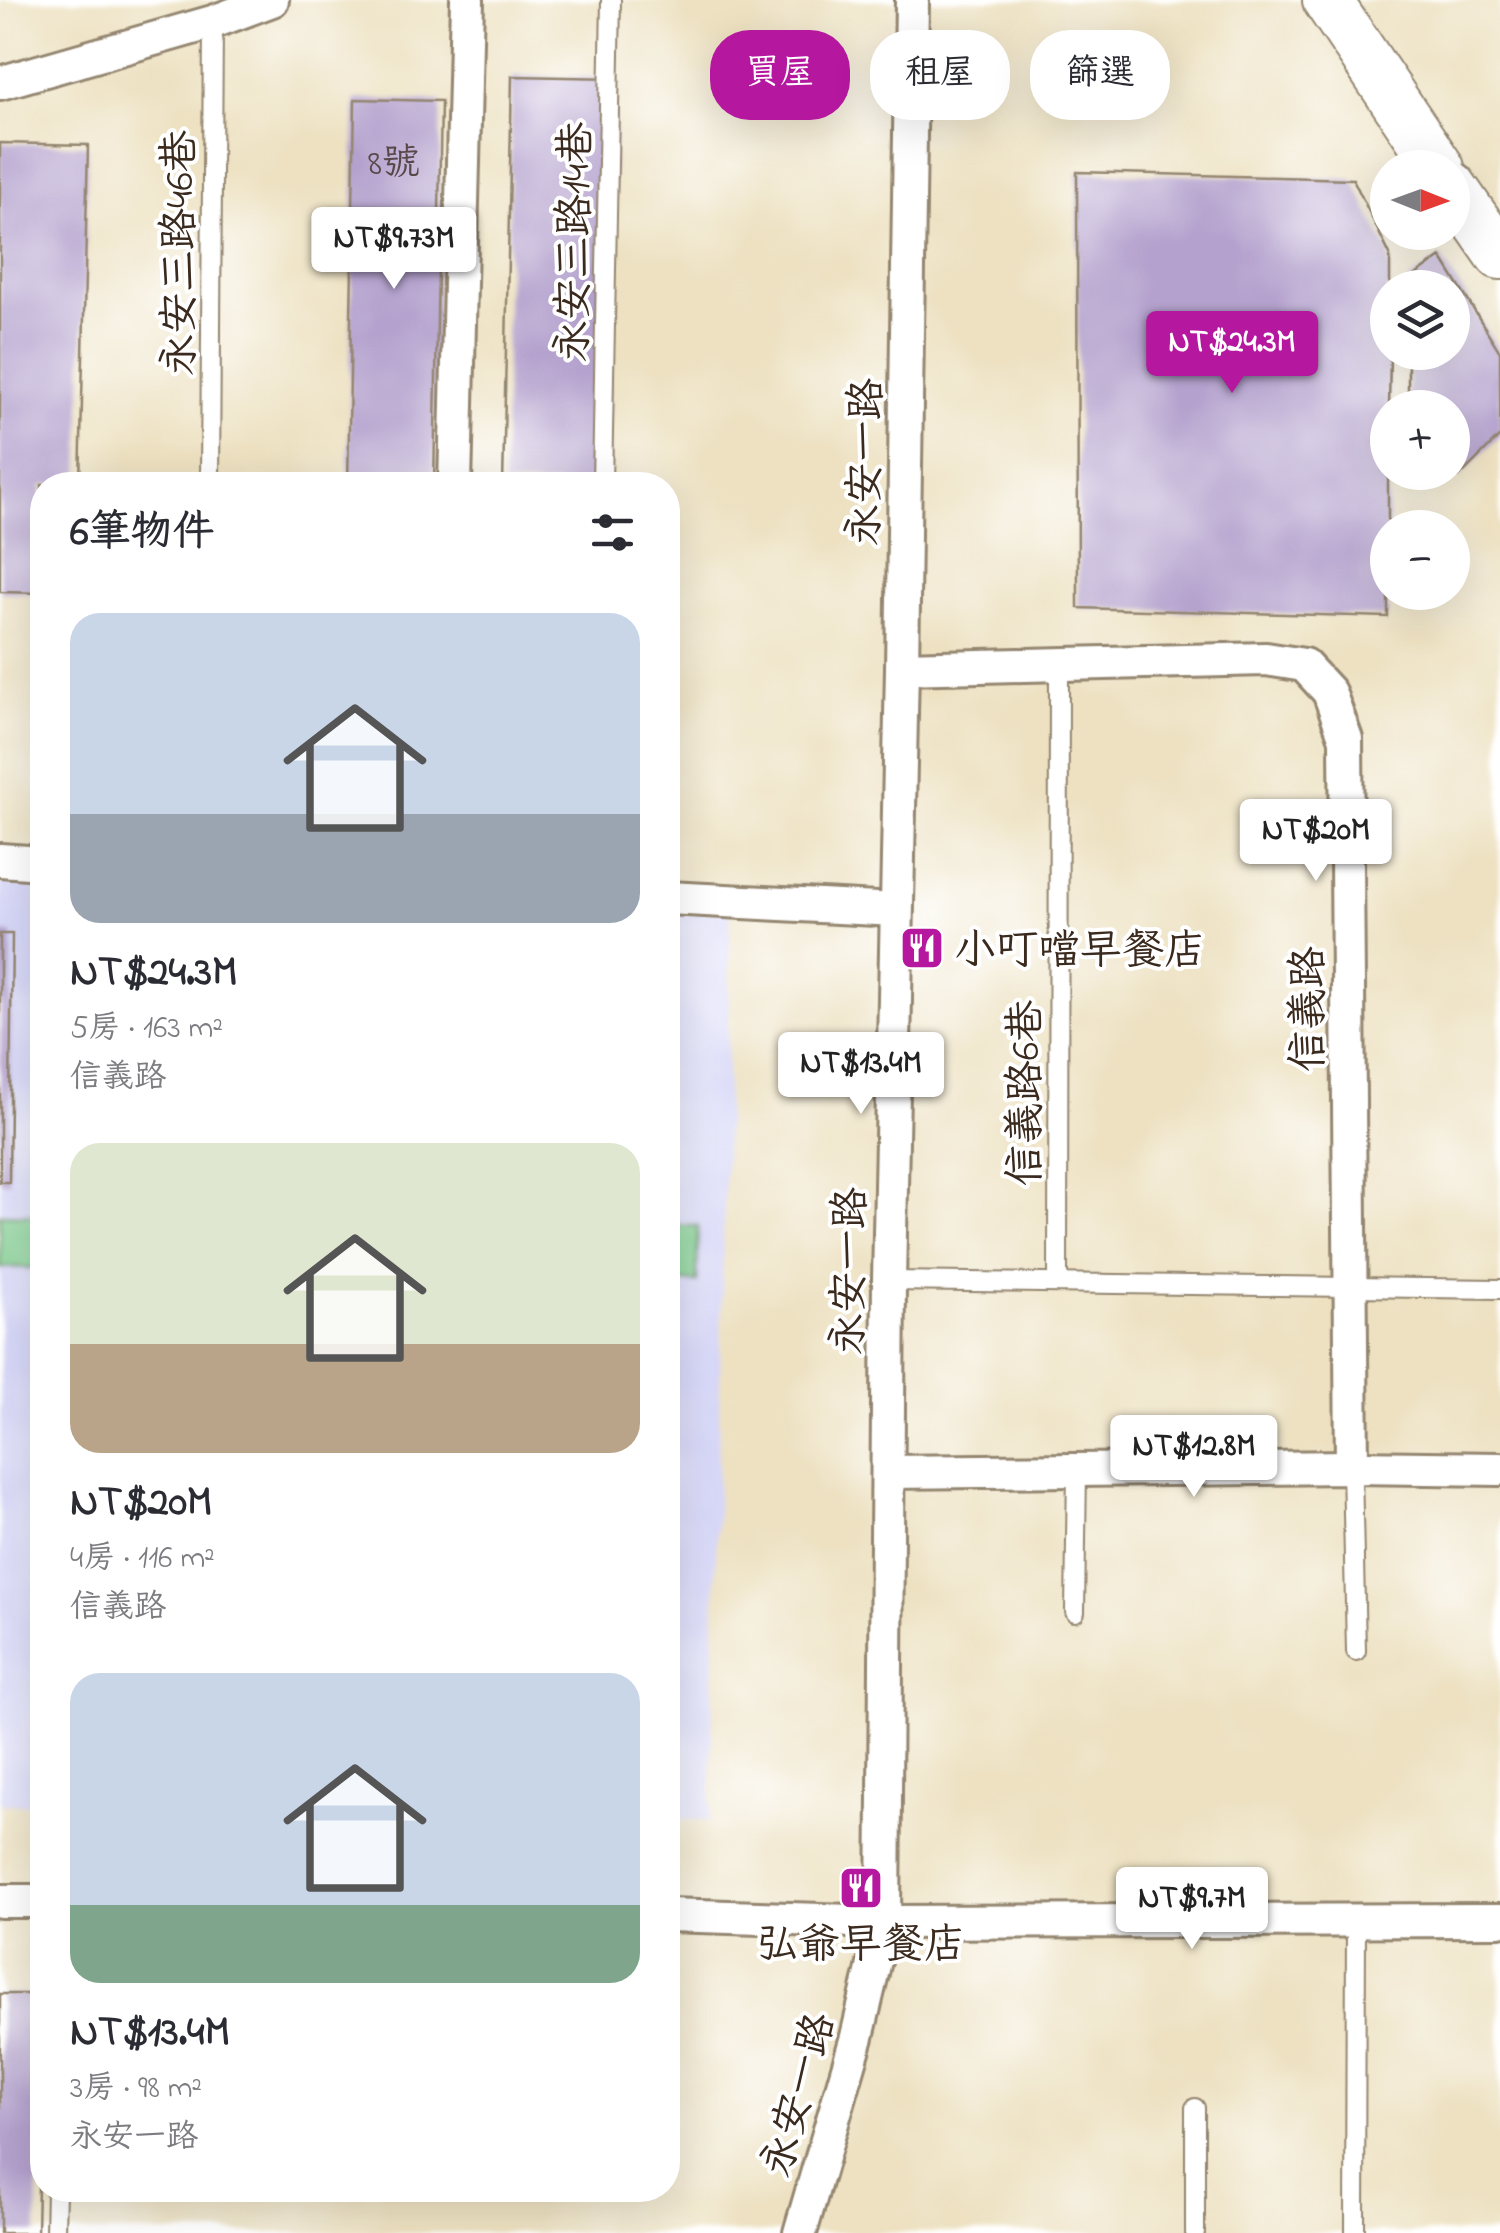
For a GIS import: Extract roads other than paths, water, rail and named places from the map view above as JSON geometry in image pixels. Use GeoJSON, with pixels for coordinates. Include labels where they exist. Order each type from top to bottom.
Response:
{"type":"FeatureCollection","features":[{"type":"Feature","properties":{"kind":"main road"},"geometry":{"type":"LineString","coordinates":[[1326,0],[1428,150]]}},
{"type":"Feature","properties":{"kind":"main road"},"geometry":{"type":"LineString","coordinates":[[1470,212],[1500,256]]}},
{"type":"Feature","properties":{"kind":"street"},"geometry":{"type":"LineString","coordinates":[[0,83],[214,22],[272,0]]}},
{"type":"Feature","properties":{"kind":"street"},"geometry":{"type":"LineString","coordinates":[[455,472],[467,0]]}},
{"type":"Feature","properties":{"kind":"street","name":"永安一路"},"geometry":{"type":"LineString","coordinates":[[800,2233],[857,2037],[884,1922],[888,1281],[912,0]]}},
{"type":"Feature","properties":{"kind":"street","name":"信義路"},"geometry":{"type":"LineString","coordinates":[[902,668],[1266,659],[1304,665],[1329,692],[1346,739],[1352,1467]]}},
{"type":"Feature","properties":{"kind":"street"},"geometry":{"type":"LineString","coordinates":[[0,860],[30,862]]}},
{"type":"Feature","properties":{"kind":"street"},"geometry":{"type":"LineString","coordinates":[[680,899],[896,910]]}},
{"type":"Feature","properties":{"kind":"street"},"geometry":{"type":"LineString","coordinates":[[888,1472],[1500,1469]]}},
{"type":"Feature","properties":{"kind":"street"},"geometry":{"type":"LineString","coordinates":[[0,1901],[30,1901]]}},
{"type":"Feature","properties":{"kind":"street"},"geometry":{"type":"LineString","coordinates":[[680,1914],[884,1922],[1500,1920]]}},
{"type":"Feature","properties":{"kind":"lane","name":"永安三路14巷"},"geometry":{"type":"LineString","coordinates":[[602,472],[611,0]]}},
{"type":"Feature","properties":{"kind":"lane","name":"永安三路46巷"},"geometry":{"type":"LineString","coordinates":[[210,472],[214,22]]}},
{"type":"Feature","properties":{"kind":"lane","name":"信義路6巷"},"geometry":{"type":"LineString","coordinates":[[1058,1283],[1059,664]]}},
{"type":"Feature","properties":{"kind":"lane"},"geometry":{"type":"LineString","coordinates":[[888,1281],[1500,1289]]}},
{"type":"Feature","properties":{"kind":"lane"},"geometry":{"type":"LineString","coordinates":[[1352,1467],[1356,1651]]}},
{"type":"Feature","properties":{"kind":"lane"},"geometry":{"type":"LineString","coordinates":[[1074,1612],[1077,1469]]}},
{"type":"Feature","properties":{"kind":"lane"},"geometry":{"type":"LineString","coordinates":[[1355,2233],[1356,1921]]}},
{"type":"Feature","properties":{"kind":"lane"},"geometry":{"type":"LineString","coordinates":[[1195,2108],[1195,2233]]}},
{"type":"Feature","properties":{"kind":"lane"},"geometry":{"type":"LineString","coordinates":[[55,2233],[56,2202]]}},
{"type":"Feature","properties":{"kind":"place","name":"小叮噹早餐店"},"geometry":{"type":"Point","coordinates":[922,948]}},
{"type":"Feature","properties":{"kind":"place","name":"弘爺早餐店"},"geometry":{"type":"Point","coordinates":[861,1888]}}]}
